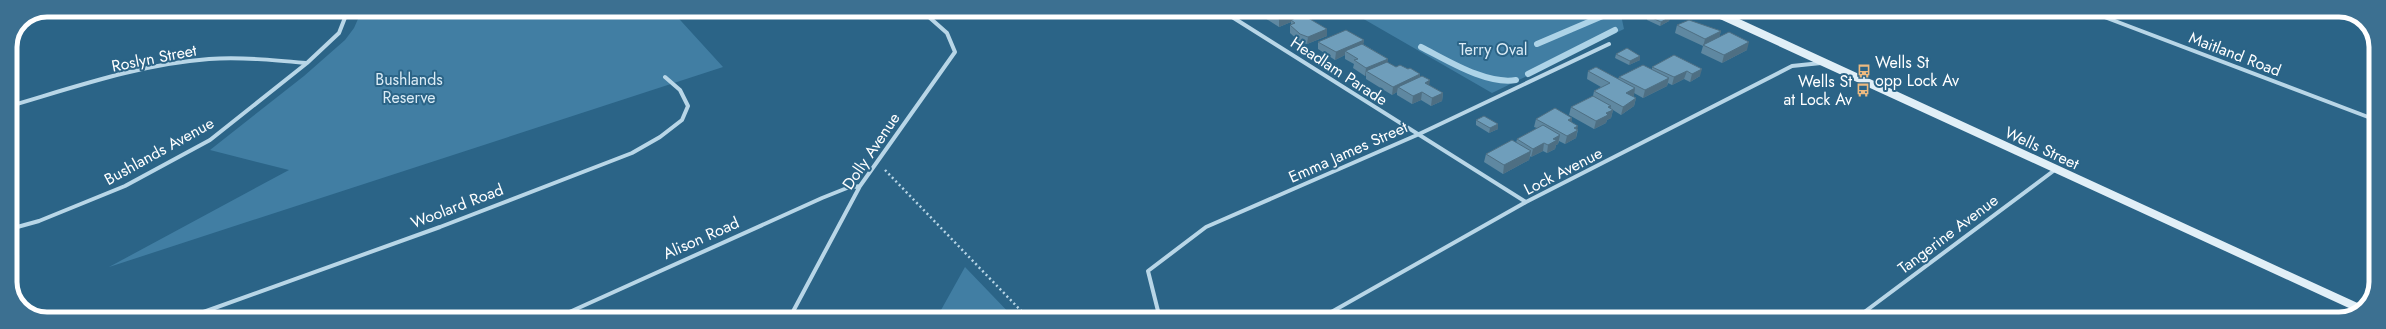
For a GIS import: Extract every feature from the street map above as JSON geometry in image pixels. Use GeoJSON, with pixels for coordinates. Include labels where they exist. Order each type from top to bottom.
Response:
{"type":"FeatureCollection","features":[{"type":"Feature","properties":{"kind":"street","name":"Bushlands Avenue"},"geometry":{"type":"LineString","coordinates":[[17,227],[39,221],[125,186],[210,140],[306,63],[339,33],[345,17]]}},
{"type":"Feature","properties":{"kind":"street","name":"Dolly Avenue"},"geometry":{"type":"LineString","coordinates":[[793,312],[860,186],[954,52],[954,41],[948,32],[930,17]]}},
{"type":"Feature","properties":{"kind":"street","name":"Headlam Parade"},"geometry":{"type":"LineString","coordinates":[[1232,17],[1417,135],[1526,202]]}},
{"type":"Feature","properties":{"kind":"street","name":"Wells Street"},"geometry":{"type":"LineString","coordinates":[[1725,17],[2356,307]]}},
{"type":"Feature","properties":{"kind":"street","name":"Maitland Road"},"geometry":{"type":"LineString","coordinates":[[2104,17],[2369,117]]}},
{"type":"Feature","properties":{"kind":"street","name":"Emma James Street"},"geometry":{"type":"LineString","coordinates":[[1158,312],[1148,271],[1206,227],[1417,135],[1609,44]]}},
{"type":"Feature","properties":{"kind":"street","name":"Roslyn Street"},"geometry":{"type":"LineString","coordinates":[[17,104],[142,69],[194,61],[236,58],[306,63]]}},
{"type":"Feature","properties":{"kind":"street","name":"Lock Avenue"},"geometry":{"type":"LineString","coordinates":[[1331,312],[1526,202],[1792,66],[1824,62]]}},
{"type":"Feature","properties":{"kind":"street","name":"Woolard Road"},"geometry":{"type":"LineString","coordinates":[[203,312],[440,226],[632,153],[660,137],[682,120],[688,106],[680,90],[665,77]]}},
{"type":"Feature","properties":{"kind":"street","name":"Tangerine Avenue"},"geometry":{"type":"LineString","coordinates":[[1864,312],[2056,169]]}},
{"type":"Feature","properties":{"kind":"street","name":"Alison Road"},"geometry":{"type":"LineString","coordinates":[[570,312],[822,198],[847,188],[860,186]]}},
{"type":"Feature","properties":{"kind":"path"},"geometry":{"type":"LineString","coordinates":[[876,163],[895,178],[1022,312]]}},
{"type":"Feature","properties":{"kind":"green space","name":"Bushlands Reserve"},"geometry":{"type":"Polygon","coordinates":[[[359,17],[677,17],[723,67],[109,267],[289,170],[210,150],[304,76],[345,40],[354,28],[359,17]]]}},
{"type":"Feature","properties":{"kind":"green space","name":"Terry Oval"},"geometry":{"type":"Polygon","coordinates":[[[1360,17],[1621,17],[1624,29],[1492,93],[1360,17]]]}},
{"type":"Feature","properties":{"kind":"green space"},"geometry":{"type":"Polygon","coordinates":[[[965,267],[1008,312],[940,312],[965,267]]]}},
{"type":"Feature","properties":{"kind":"building"},"geometry":{"type":"Polygon","coordinates":[[[1298,17],[1306,17],[1327,29],[1308,37],[1300,34],[1290,25],[1295,23],[1291,20],[1298,17]]]}},
{"type":"Feature","properties":{"kind":"building"},"geometry":{"type":"Polygon","coordinates":[[[1650,17],[1670,17],[1661,22],[1650,17]]]}},
{"type":"Feature","properties":{"kind":"building"},"geometry":{"type":"Polygon","coordinates":[[[1689,20],[1721,31],[1705,39],[1677,25],[1689,20]]]}},
{"type":"Feature","properties":{"kind":"building"},"geometry":{"type":"Polygon","coordinates":[[[1346,30],[1364,40],[1336,52],[1318,42],[1346,30]]]}},
{"type":"Feature","properties":{"kind":"building"},"geometry":{"type":"Polygon","coordinates":[[[1729,32],[1749,42],[1724,55],[1703,45],[1729,32]]]}},
{"type":"Feature","properties":{"kind":"building"},"geometry":{"type":"Polygon","coordinates":[[[1362,44],[1388,59],[1366,68],[1354,60],[1358,59],[1345,51],[1362,44]]]}},
{"type":"Feature","properties":{"kind":"building"},"geometry":{"type":"Polygon","coordinates":[[[1627,48],[1640,56],[1630,61],[1616,54],[1627,48]]]}},
{"type":"Feature","properties":{"kind":"building"},"geometry":{"type":"Polygon","coordinates":[[[1674,55],[1702,69],[1692,74],[1687,71],[1674,77],[1652,67],[1674,55]]]}},
{"type":"Feature","properties":{"kind":"building"},"geometry":{"type":"Polygon","coordinates":[[[1387,62],[1396,67],[1400,65],[1408,69],[1410,68],[1420,74],[1393,87],[1366,71],[1387,62]]]}},
{"type":"Feature","properties":{"kind":"building"},"geometry":{"type":"Polygon","coordinates":[[[1643,65],[1669,78],[1645,90],[1619,77],[1643,65]]]}},
{"type":"Feature","properties":{"kind":"building"},"geometry":{"type":"Polygon","coordinates":[[[1596,67],[1635,88],[1626,93],[1636,98],[1623,107],[1594,91],[1610,83],[1588,71],[1596,67]]]}},
{"type":"Feature","properties":{"kind":"building"},"geometry":{"type":"Polygon","coordinates":[[[1422,76],[1430,80],[1425,83],[1443,93],[1432,98],[1422,92],[1413,96],[1398,87],[1422,76]]]}},
{"type":"Feature","properties":{"kind":"building"},"geometry":{"type":"Polygon","coordinates":[[[1593,96],[1611,106],[1608,107],[1613,110],[1606,113],[1608,115],[1596,121],[1571,107],[1593,96]]]}},
{"type":"Feature","properties":{"kind":"building"},"geometry":{"type":"Polygon","coordinates":[[[1555,108],[1572,118],[1568,120],[1578,126],[1574,128],[1578,130],[1567,136],[1536,119],[1555,108]]]}},
{"type":"Feature","properties":{"kind":"building"},"geometry":{"type":"Polygon","coordinates":[[[1484,116],[1498,124],[1490,128],[1476,120],[1484,116]]]}},
{"type":"Feature","properties":{"kind":"building"},"geometry":{"type":"Polygon","coordinates":[[[1543,125],[1560,135],[1553,139],[1557,140],[1548,145],[1544,143],[1533,149],[1517,139],[1543,125]]]}},
{"type":"Feature","properties":{"kind":"building"},"geometry":{"type":"Polygon","coordinates":[[[1512,140],[1531,151],[1504,165],[1486,154],[1512,140]]]}},
{"type":"Feature","properties":{"kind":"waterway"},"geometry":{"type":"LineString","coordinates":[[1537,44],[1600,17]]}},
{"type":"Feature","properties":{"kind":"waterway"},"geometry":{"type":"LineString","coordinates":[[1528,74],[1615,30]]}},
{"type":"Feature","properties":{"kind":"waterway"},"geometry":{"type":"LineString","coordinates":[[1421,47],[1480,75],[1504,81],[1516,80]]}},
{"type":"Feature","properties":{"kind":"place","name":"Wells St opp Lock Av"},"geometry":{"type":"Point","coordinates":[1864,71]}},
{"type":"Feature","properties":{"kind":"place","name":"Wells St at Lock Av"},"geometry":{"type":"Point","coordinates":[1863,90]}}]}
